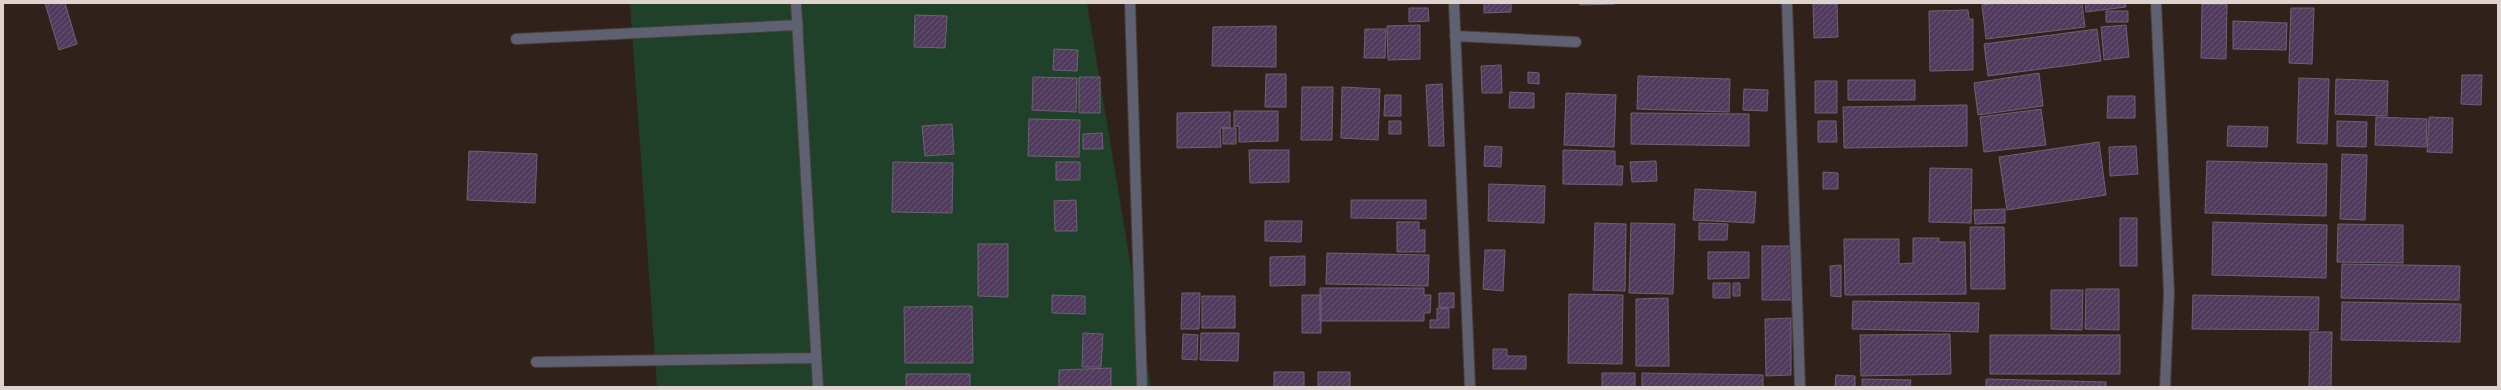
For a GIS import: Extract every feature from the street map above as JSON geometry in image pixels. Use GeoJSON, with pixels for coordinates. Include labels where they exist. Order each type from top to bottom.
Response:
{"type":"FeatureCollection","features":[{"type":"Feature","properties":{"kind":"street"},"geometry":{"type":"LineString","coordinates":[[796,3],[818,387]]}},
{"type":"Feature","properties":{"kind":"street"},"geometry":{"type":"LineString","coordinates":[[1130,3],[1142,387]]}},
{"type":"Feature","properties":{"kind":"street"},"geometry":{"type":"LineString","coordinates":[[1454,3],[1470,387]]}},
{"type":"Feature","properties":{"kind":"street"},"geometry":{"type":"LineString","coordinates":[[1787,3],[1800,387]]}},
{"type":"Feature","properties":{"kind":"street"},"geometry":{"type":"LineString","coordinates":[[2156,3],[2169,293],[2165,387]]}},
{"type":"Feature","properties":{"kind":"street"},"geometry":{"type":"LineString","coordinates":[[516,39],[798,25]]}},
{"type":"Feature","properties":{"kind":"street"},"geometry":{"type":"LineString","coordinates":[[1455,36],[1576,42]]}},
{"type":"Feature","properties":{"kind":"street"},"geometry":{"type":"LineString","coordinates":[[536,362],[816,358]]}},
{"type":"Feature","properties":{"kind":"green space"},"geometry":{"type":"Polygon","coordinates":[[[630,3],[1087,3],[1151,387],[657,387],[630,3]]]}},
{"type":"Feature","properties":{"kind":"building"},"geometry":{"type":"Polygon","coordinates":[[[45,3],[65,3],[77,44],[59,50],[45,3]]]}},
{"type":"Feature","properties":{"kind":"building"},"geometry":{"type":"Polygon","coordinates":[[[1484,3],[1511,3],[1511,12],[1484,13],[1484,3]]]}},
{"type":"Feature","properties":{"kind":"building"},"geometry":{"type":"Polygon","coordinates":[[[1580,3],[1615,3],[1615,4],[1580,5],[1580,3]]]}},
{"type":"Feature","properties":{"kind":"building"},"geometry":{"type":"Polygon","coordinates":[[[2000,3],[2082,3],[2085,27],[1986,39],[1982,5],[2000,3]]]}},
{"type":"Feature","properties":{"kind":"building"},"geometry":{"type":"Polygon","coordinates":[[[2085,3],[2125,3],[2126,7],[2086,12],[2085,3]]]}},
{"type":"Feature","properties":{"kind":"building"},"geometry":{"type":"Polygon","coordinates":[[[1813,4],[1837,4],[1838,37],[1814,38],[1813,4]]]}},
{"type":"Feature","properties":{"kind":"building"},"geometry":{"type":"Polygon","coordinates":[[[2202,4],[2227,4],[2226,59],[2201,58],[2202,4]]]}},
{"type":"Feature","properties":{"kind":"building"},"geometry":{"type":"Polygon","coordinates":[[[1409,8],[1428,8],[1429,21],[1409,22],[1409,8]]]}},
{"type":"Feature","properties":{"kind":"building"},"geometry":{"type":"Polygon","coordinates":[[[2291,8],[2314,8],[2312,64],[2289,63],[2291,8]]]}},
{"type":"Feature","properties":{"kind":"building"},"geometry":{"type":"Polygon","coordinates":[[[1968,10],[1969,19],[1973,19],[1973,70],[1930,71],[1929,11],[1968,10]]]}},
{"type":"Feature","properties":{"kind":"building"},"geometry":{"type":"Polygon","coordinates":[[[2106,11],[2128,11],[2128,22],[2106,22],[2106,11]]]}},
{"type":"Feature","properties":{"kind":"building"},"geometry":{"type":"Polygon","coordinates":[[[915,15],[947,16],[945,48],[914,47],[915,15]]]}},
{"type":"Feature","properties":{"kind":"building"},"geometry":{"type":"Polygon","coordinates":[[[2233,21],[2287,23],[2286,50],[2233,49],[2233,21]]]}},
{"type":"Feature","properties":{"kind":"building"},"geometry":{"type":"Polygon","coordinates":[[[1420,25],[1420,59],[1388,60],[1387,26],[1420,25]]]}},
{"type":"Feature","properties":{"kind":"building"},"geometry":{"type":"Polygon","coordinates":[[[2126,25],[2129,57],[2104,60],[2101,27],[2126,25]]]}},
{"type":"Feature","properties":{"kind":"building"},"geometry":{"type":"Polygon","coordinates":[[[1276,26],[1276,67],[1212,66],[1213,27],[1276,26]]]}},
{"type":"Feature","properties":{"kind":"building"},"geometry":{"type":"Polygon","coordinates":[[[1365,29],[1386,29],[1385,58],[1364,58],[1365,29]]]}},
{"type":"Feature","properties":{"kind":"building"},"geometry":{"type":"Polygon","coordinates":[[[2097,29],[2101,61],[1988,76],[1984,44],[2097,29]]]}},
{"type":"Feature","properties":{"kind":"building"},"geometry":{"type":"Polygon","coordinates":[[[1054,49],[1078,50],[1077,71],[1053,70],[1054,49]]]}},
{"type":"Feature","properties":{"kind":"building"},"geometry":{"type":"Polygon","coordinates":[[[1501,65],[1502,93],[1482,93],[1481,66],[1501,65]]]}},
{"type":"Feature","properties":{"kind":"building"},"geometry":{"type":"Polygon","coordinates":[[[1528,72],[1539,73],[1539,84],[1528,83],[1528,72]]]}},
{"type":"Feature","properties":{"kind":"building"},"geometry":{"type":"Polygon","coordinates":[[[2039,73],[2043,106],[1978,115],[1974,83],[2039,73]]]}},
{"type":"Feature","properties":{"kind":"building"},"geometry":{"type":"Polygon","coordinates":[[[1266,74],[1286,74],[1286,107],[1265,107],[1266,74]]]}},
{"type":"Feature","properties":{"kind":"building"},"geometry":{"type":"Polygon","coordinates":[[[2462,75],[2482,75],[2481,105],[2461,104],[2462,75]]]}},
{"type":"Feature","properties":{"kind":"building"},"geometry":{"type":"Polygon","coordinates":[[[1638,76],[1730,79],[1729,112],[1637,109],[1638,76]]]}},
{"type":"Feature","properties":{"kind":"building"},"geometry":{"type":"Polygon","coordinates":[[[1033,77],[1077,78],[1076,112],[1032,110],[1033,77]]]}},
{"type":"Feature","properties":{"kind":"building"},"geometry":{"type":"Polygon","coordinates":[[[1079,77],[1100,77],[1100,113],[1079,113],[1079,77]]]}},
{"type":"Feature","properties":{"kind":"building"},"geometry":{"type":"Polygon","coordinates":[[[2299,78],[2329,79],[2327,144],[2297,143],[2299,78]]]}},
{"type":"Feature","properties":{"kind":"building"},"geometry":{"type":"Polygon","coordinates":[[[2336,79],[2388,81],[2387,116],[2335,114],[2336,79]]]}},
{"type":"Feature","properties":{"kind":"building"},"geometry":{"type":"Polygon","coordinates":[[[1848,80],[1915,80],[1915,100],[1848,100],[1848,80]]]}},
{"type":"Feature","properties":{"kind":"building"},"geometry":{"type":"Polygon","coordinates":[[[1815,81],[1837,81],[1837,113],[1815,113],[1815,81]]]}},
{"type":"Feature","properties":{"kind":"building"},"geometry":{"type":"Polygon","coordinates":[[[1442,84],[1444,146],[1429,146],[1426,85],[1442,84]]]}},
{"type":"Feature","properties":{"kind":"building"},"geometry":{"type":"Polygon","coordinates":[[[1302,87],[1333,87],[1332,140],[1301,140],[1302,87]]]}},
{"type":"Feature","properties":{"kind":"building"},"geometry":{"type":"Polygon","coordinates":[[[1342,87],[1380,89],[1378,140],[1341,138],[1342,87]]]}},
{"type":"Feature","properties":{"kind":"building"},"geometry":{"type":"Polygon","coordinates":[[[1744,89],[1768,90],[1767,111],[1743,110],[1744,89]]]}},
{"type":"Feature","properties":{"kind":"building"},"geometry":{"type":"Polygon","coordinates":[[[1510,92],[1534,93],[1534,108],[1509,108],[1510,92]]]}},
{"type":"Feature","properties":{"kind":"building"},"geometry":{"type":"Polygon","coordinates":[[[1566,93],[1616,95],[1614,147],[1564,145],[1566,93]]]}},
{"type":"Feature","properties":{"kind":"building"},"geometry":{"type":"Polygon","coordinates":[[[1385,95],[1401,95],[1401,116],[1384,116],[1385,95]]]}},
{"type":"Feature","properties":{"kind":"building"},"geometry":{"type":"Polygon","coordinates":[[[2108,96],[2135,96],[2135,118],[2107,118],[2108,96]]]}},
{"type":"Feature","properties":{"kind":"building"},"geometry":{"type":"Polygon","coordinates":[[[1967,105],[1967,146],[1844,148],[1843,107],[1967,105]]]}},
{"type":"Feature","properties":{"kind":"building"},"geometry":{"type":"Polygon","coordinates":[[[2041,109],[2046,145],[1984,152],[1980,117],[2041,109]]]}},
{"type":"Feature","properties":{"kind":"building"},"geometry":{"type":"Polygon","coordinates":[[[1234,111],[1278,111],[1278,141],[1239,142],[1239,126],[1234,127],[1234,111]]]}},
{"type":"Feature","properties":{"kind":"building"},"geometry":{"type":"Polygon","coordinates":[[[1230,112],[1230,128],[1220,128],[1221,147],[1177,148],[1177,113],[1230,112]]]}},
{"type":"Feature","properties":{"kind":"building"},"geometry":{"type":"Polygon","coordinates":[[[1631,113],[1749,114],[1749,146],[1631,144],[1631,113]]]}},
{"type":"Feature","properties":{"kind":"building"},"geometry":{"type":"Polygon","coordinates":[[[2376,117],[2427,119],[2426,147],[2375,145],[2376,117]]]}},
{"type":"Feature","properties":{"kind":"building"},"geometry":{"type":"Polygon","coordinates":[[[2429,117],[2453,118],[2452,153],[2427,152],[2429,117]]]}},
{"type":"Feature","properties":{"kind":"building"},"geometry":{"type":"Polygon","coordinates":[[[1029,119],[1080,120],[1079,157],[1028,156],[1029,119]]]}},
{"type":"Feature","properties":{"kind":"building"},"geometry":{"type":"Polygon","coordinates":[[[1389,121],[1401,121],[1401,134],[1389,134],[1389,121]]]}},
{"type":"Feature","properties":{"kind":"building"},"geometry":{"type":"Polygon","coordinates":[[[1818,121],[1836,121],[1837,142],[1818,142],[1818,121]]]}},
{"type":"Feature","properties":{"kind":"building"},"geometry":{"type":"Polygon","coordinates":[[[2337,121],[2367,122],[2366,147],[2337,146],[2337,121]]]}},
{"type":"Feature","properties":{"kind":"building"},"geometry":{"type":"Polygon","coordinates":[[[952,124],[954,154],[925,156],[922,126],[952,124]]]}},
{"type":"Feature","properties":{"kind":"building"},"geometry":{"type":"Polygon","coordinates":[[[2228,126],[2268,127],[2267,147],[2227,146],[2228,126]]]}},
{"type":"Feature","properties":{"kind":"building"},"geometry":{"type":"Polygon","coordinates":[[[1223,128],[1236,128],[1236,144],[1223,144],[1223,128]]]}},
{"type":"Feature","properties":{"kind":"building"},"geometry":{"type":"Polygon","coordinates":[[[1102,133],[1103,149],[1083,149],[1083,134],[1102,133]]]}},
{"type":"Feature","properties":{"kind":"building"},"geometry":{"type":"Polygon","coordinates":[[[2099,142],[2106,195],[2007,210],[1999,157],[2099,142]]]}},
{"type":"Feature","properties":{"kind":"building"},"geometry":{"type":"Polygon","coordinates":[[[1485,146],[1502,147],[1501,167],[1484,166],[1485,146]]]}},
{"type":"Feature","properties":{"kind":"building"},"geometry":{"type":"Polygon","coordinates":[[[2136,146],[2138,174],[2110,176],[2109,147],[2136,146]]]}},
{"type":"Feature","properties":{"kind":"building"},"geometry":{"type":"Polygon","coordinates":[[[1249,150],[1289,150],[1289,182],[1250,183],[1249,150]]]}},
{"type":"Feature","properties":{"kind":"building"},"geometry":{"type":"Polygon","coordinates":[[[1563,150],[1615,151],[1615,166],[1623,166],[1622,185],[1563,184],[1563,150]]]}},
{"type":"Feature","properties":{"kind":"building"},"geometry":{"type":"Polygon","coordinates":[[[469,151],[537,154],[535,203],[467,200],[469,151]]]}},
{"type":"Feature","properties":{"kind":"building"},"geometry":{"type":"Polygon","coordinates":[[[2342,154],[2367,155],[2365,220],[2340,219],[2342,154]]]}},
{"type":"Feature","properties":{"kind":"building"},"geometry":{"type":"Polygon","coordinates":[[[1656,161],[1657,181],[1632,182],[1630,162],[1656,161]]]}},
{"type":"Feature","properties":{"kind":"building"},"geometry":{"type":"Polygon","coordinates":[[[2207,161],[2327,164],[2326,216],[2205,213],[2207,161]]]}},
{"type":"Feature","properties":{"kind":"building"},"geometry":{"type":"Polygon","coordinates":[[[893,162],[953,163],[952,213],[892,212],[893,162]]]}},
{"type":"Feature","properties":{"kind":"building"},"geometry":{"type":"Polygon","coordinates":[[[1056,162],[1080,162],[1080,180],[1056,180],[1056,162]]]}},
{"type":"Feature","properties":{"kind":"building"},"geometry":{"type":"Polygon","coordinates":[[[1930,168],[1972,169],[1971,223],[1929,222],[1930,168]]]}},
{"type":"Feature","properties":{"kind":"building"},"geometry":{"type":"Polygon","coordinates":[[[1823,172],[1838,173],[1838,189],[1823,189],[1823,172]]]}},
{"type":"Feature","properties":{"kind":"building"},"geometry":{"type":"Polygon","coordinates":[[[1489,184],[1545,186],[1544,223],[1488,221],[1489,184]]]}},
{"type":"Feature","properties":{"kind":"building"},"geometry":{"type":"Polygon","coordinates":[[[1695,189],[1756,192],[1754,223],[1693,220],[1695,189]]]}},
{"type":"Feature","properties":{"kind":"building"},"geometry":{"type":"Polygon","coordinates":[[[1076,200],[1077,231],[1055,231],[1054,201],[1076,200]]]}},
{"type":"Feature","properties":{"kind":"building"},"geometry":{"type":"Polygon","coordinates":[[[1351,200],[1426,200],[1426,219],[1351,218],[1351,200]]]}},
{"type":"Feature","properties":{"kind":"building"},"geometry":{"type":"Polygon","coordinates":[[[2005,209],[2005,223],[1975,224],[1974,210],[2005,209]]]}},
{"type":"Feature","properties":{"kind":"building"},"geometry":{"type":"Polygon","coordinates":[[[2120,218],[2137,218],[2137,266],[2120,266],[2120,218]]]}},
{"type":"Feature","properties":{"kind":"building"},"geometry":{"type":"Polygon","coordinates":[[[1265,221],[1302,221],[1301,242],[1265,241],[1265,221]]]}},
{"type":"Feature","properties":{"kind":"building"},"geometry":{"type":"Polygon","coordinates":[[[1397,222],[1419,222],[1419,230],[1425,230],[1425,252],[1397,252],[1397,222]]]}},
{"type":"Feature","properties":{"kind":"building"},"geometry":{"type":"Polygon","coordinates":[[[2213,222],[2327,225],[2326,278],[2212,275],[2213,222]]]}},
{"type":"Feature","properties":{"kind":"building"},"geometry":{"type":"Polygon","coordinates":[[[1595,223],[1626,224],[1625,291],[1593,290],[1595,223]]]}},
{"type":"Feature","properties":{"kind":"building"},"geometry":{"type":"Polygon","coordinates":[[[1631,223],[1675,224],[1673,294],[1629,293],[1631,223]]]}},
{"type":"Feature","properties":{"kind":"building"},"geometry":{"type":"Polygon","coordinates":[[[1699,223],[1728,224],[1727,240],[1699,240],[1699,223]]]}},
{"type":"Feature","properties":{"kind":"building"},"geometry":{"type":"Polygon","coordinates":[[[2338,224],[2403,225],[2403,263],[2337,262],[2338,224]]]}},
{"type":"Feature","properties":{"kind":"building"},"geometry":{"type":"Polygon","coordinates":[[[1970,227],[2004,227],[2005,289],[1971,289],[1970,227]]]}},
{"type":"Feature","properties":{"kind":"building"},"geometry":{"type":"Polygon","coordinates":[[[1913,238],[1939,238],[1939,242],[1965,242],[1966,294],[1845,295],[1844,239],[1899,239],[1899,264],[1913,263],[1913,238]]]}},
{"type":"Feature","properties":{"kind":"building"},"geometry":{"type":"Polygon","coordinates":[[[978,244],[1008,244],[1008,297],[978,296],[978,244]]]}},
{"type":"Feature","properties":{"kind":"building"},"geometry":{"type":"Polygon","coordinates":[[[1762,246],[1794,246],[1794,300],[1762,300],[1762,246]]]}},
{"type":"Feature","properties":{"kind":"building"},"geometry":{"type":"Polygon","coordinates":[[[1485,250],[1505,250],[1503,291],[1483,289],[1485,250]]]}},
{"type":"Feature","properties":{"kind":"building"},"geometry":{"type":"Polygon","coordinates":[[[1708,252],[1749,252],[1749,278],[1708,279],[1708,252]]]}},
{"type":"Feature","properties":{"kind":"building"},"geometry":{"type":"Polygon","coordinates":[[[1327,253],[1429,255],[1428,286],[1326,284],[1327,253]]]}},
{"type":"Feature","properties":{"kind":"building"},"geometry":{"type":"Polygon","coordinates":[[[1305,256],[1305,285],[1270,286],[1270,257],[1305,256]]]}},
{"type":"Feature","properties":{"kind":"building"},"geometry":{"type":"Polygon","coordinates":[[[2342,264],[2460,266],[2459,300],[2341,298],[2342,264]]]}},
{"type":"Feature","properties":{"kind":"building"},"geometry":{"type":"Polygon","coordinates":[[[1841,265],[1841,297],[1831,296],[1830,266],[1841,265]]]}},
{"type":"Feature","properties":{"kind":"building"},"geometry":{"type":"Polygon","coordinates":[[[1713,283],[1730,283],[1730,298],[1713,298],[1713,283]]]}},
{"type":"Feature","properties":{"kind":"building"},"geometry":{"type":"Polygon","coordinates":[[[1733,283],[1740,283],[1740,296],[1733,296],[1733,283]]]}},
{"type":"Feature","properties":{"kind":"building"},"geometry":{"type":"Polygon","coordinates":[[[1320,288],[1424,288],[1424,295],[1431,295],[1430,313],[1424,313],[1424,321],[1320,321],[1320,288]]]}},
{"type":"Feature","properties":{"kind":"building"},"geometry":{"type":"Polygon","coordinates":[[[2086,289],[2119,289],[2119,330],[2085,329],[2086,289]]]}},
{"type":"Feature","properties":{"kind":"building"},"geometry":{"type":"Polygon","coordinates":[[[2051,290],[2083,290],[2082,330],[2051,329],[2051,290]]]}},
{"type":"Feature","properties":{"kind":"building"},"geometry":{"type":"Polygon","coordinates":[[[1182,293],[1200,293],[1199,329],[1181,329],[1182,293]]]}},
{"type":"Feature","properties":{"kind":"building"},"geometry":{"type":"Polygon","coordinates":[[[1439,293],[1454,293],[1454,308],[1439,307],[1439,293]]]}},
{"type":"Feature","properties":{"kind":"building"},"geometry":{"type":"Polygon","coordinates":[[[1569,294],[1623,295],[1622,364],[1568,363],[1569,294]]]}},
{"type":"Feature","properties":{"kind":"building"},"geometry":{"type":"Polygon","coordinates":[[[1052,295],[1085,296],[1085,314],[1052,313],[1052,295]]]}},
{"type":"Feature","properties":{"kind":"building"},"geometry":{"type":"Polygon","coordinates":[[[1302,295],[1321,295],[1321,333],[1302,333],[1302,295]]]}},
{"type":"Feature","properties":{"kind":"building"},"geometry":{"type":"Polygon","coordinates":[[[2193,295],[2319,297],[2318,330],[2192,329],[2193,295]]]}},
{"type":"Feature","properties":{"kind":"building"},"geometry":{"type":"Polygon","coordinates":[[[1202,296],[1235,296],[1235,328],[1202,328],[1202,296]]]}},
{"type":"Feature","properties":{"kind":"building"},"geometry":{"type":"Polygon","coordinates":[[[1668,298],[1669,366],[1636,366],[1636,299],[1668,298]]]}},
{"type":"Feature","properties":{"kind":"building"},"geometry":{"type":"Polygon","coordinates":[[[1853,301],[1979,303],[1978,332],[1852,329],[1853,301]]]}},
{"type":"Feature","properties":{"kind":"building"},"geometry":{"type":"Polygon","coordinates":[[[2342,302],[2461,304],[2460,342],[2341,340],[2342,302]]]}},
{"type":"Feature","properties":{"kind":"building"},"geometry":{"type":"Polygon","coordinates":[[[972,306],[973,363],[905,363],[904,307],[972,306]]]}},
{"type":"Feature","properties":{"kind":"building"},"geometry":{"type":"Polygon","coordinates":[[[1437,308],[1449,309],[1449,328],[1430,328],[1430,320],[1437,320],[1437,308]]]}},
{"type":"Feature","properties":{"kind":"building"},"geometry":{"type":"Polygon","coordinates":[[[1791,318],[1791,375],[1766,376],[1765,319],[1791,318]]]}},
{"type":"Feature","properties":{"kind":"building"},"geometry":{"type":"Polygon","coordinates":[[[2310,332],[2332,332],[2331,387],[2309,387],[2310,332]]]}},
{"type":"Feature","properties":{"kind":"building"},"geometry":{"type":"Polygon","coordinates":[[[1083,333],[1103,334],[1101,367],[1082,367],[1083,333]]]}},
{"type":"Feature","properties":{"kind":"building"},"geometry":{"type":"Polygon","coordinates":[[[1201,333],[1239,333],[1238,361],[1200,360],[1201,333]]]}},
{"type":"Feature","properties":{"kind":"building"},"geometry":{"type":"Polygon","coordinates":[[[1183,334],[1198,335],[1197,360],[1182,359],[1183,334]]]}},
{"type":"Feature","properties":{"kind":"building"},"geometry":{"type":"Polygon","coordinates":[[[1950,334],[1951,374],[1861,376],[1860,335],[1950,334]]]}},
{"type":"Feature","properties":{"kind":"building"},"geometry":{"type":"Polygon","coordinates":[[[1990,335],[2120,335],[2120,374],[1990,374],[1990,335]]]}},
{"type":"Feature","properties":{"kind":"building"},"geometry":{"type":"Polygon","coordinates":[[[1493,349],[1507,349],[1507,356],[1526,356],[1526,369],[1493,369],[1493,349]]]}},
{"type":"Feature","properties":{"kind":"building"},"geometry":{"type":"Polygon","coordinates":[[[1111,368],[1111,387],[1059,387],[1059,370],[1111,368]]]}},
{"type":"Feature","properties":{"kind":"building"},"geometry":{"type":"Polygon","coordinates":[[[1274,372],[1304,372],[1304,387],[1274,387],[1274,372]]]}},
{"type":"Feature","properties":{"kind":"building"},"geometry":{"type":"Polygon","coordinates":[[[1318,372],[1350,372],[1350,387],[1318,387],[1318,372]]]}},
{"type":"Feature","properties":{"kind":"building"},"geometry":{"type":"Polygon","coordinates":[[[1602,373],[1635,373],[1635,387],[1602,387],[1602,373]]]}},
{"type":"Feature","properties":{"kind":"building"},"geometry":{"type":"Polygon","coordinates":[[[1642,373],[1763,375],[1763,387],[1642,387],[1642,373]]]}},
{"type":"Feature","properties":{"kind":"building"},"geometry":{"type":"Polygon","coordinates":[[[906,374],[970,374],[970,387],[906,387],[906,374]]]}},
{"type":"Feature","properties":{"kind":"building"},"geometry":{"type":"Polygon","coordinates":[[[1836,375],[1855,376],[1855,387],[1835,387],[1836,375]]]}},
{"type":"Feature","properties":{"kind":"building"},"geometry":{"type":"Polygon","coordinates":[[[1862,379],[1911,380],[1910,387],[1862,387],[1862,379]]]}},
{"type":"Feature","properties":{"kind":"building"},"geometry":{"type":"Polygon","coordinates":[[[1986,379],[2106,382],[2106,387],[1986,387],[1986,379]]]}}]}
